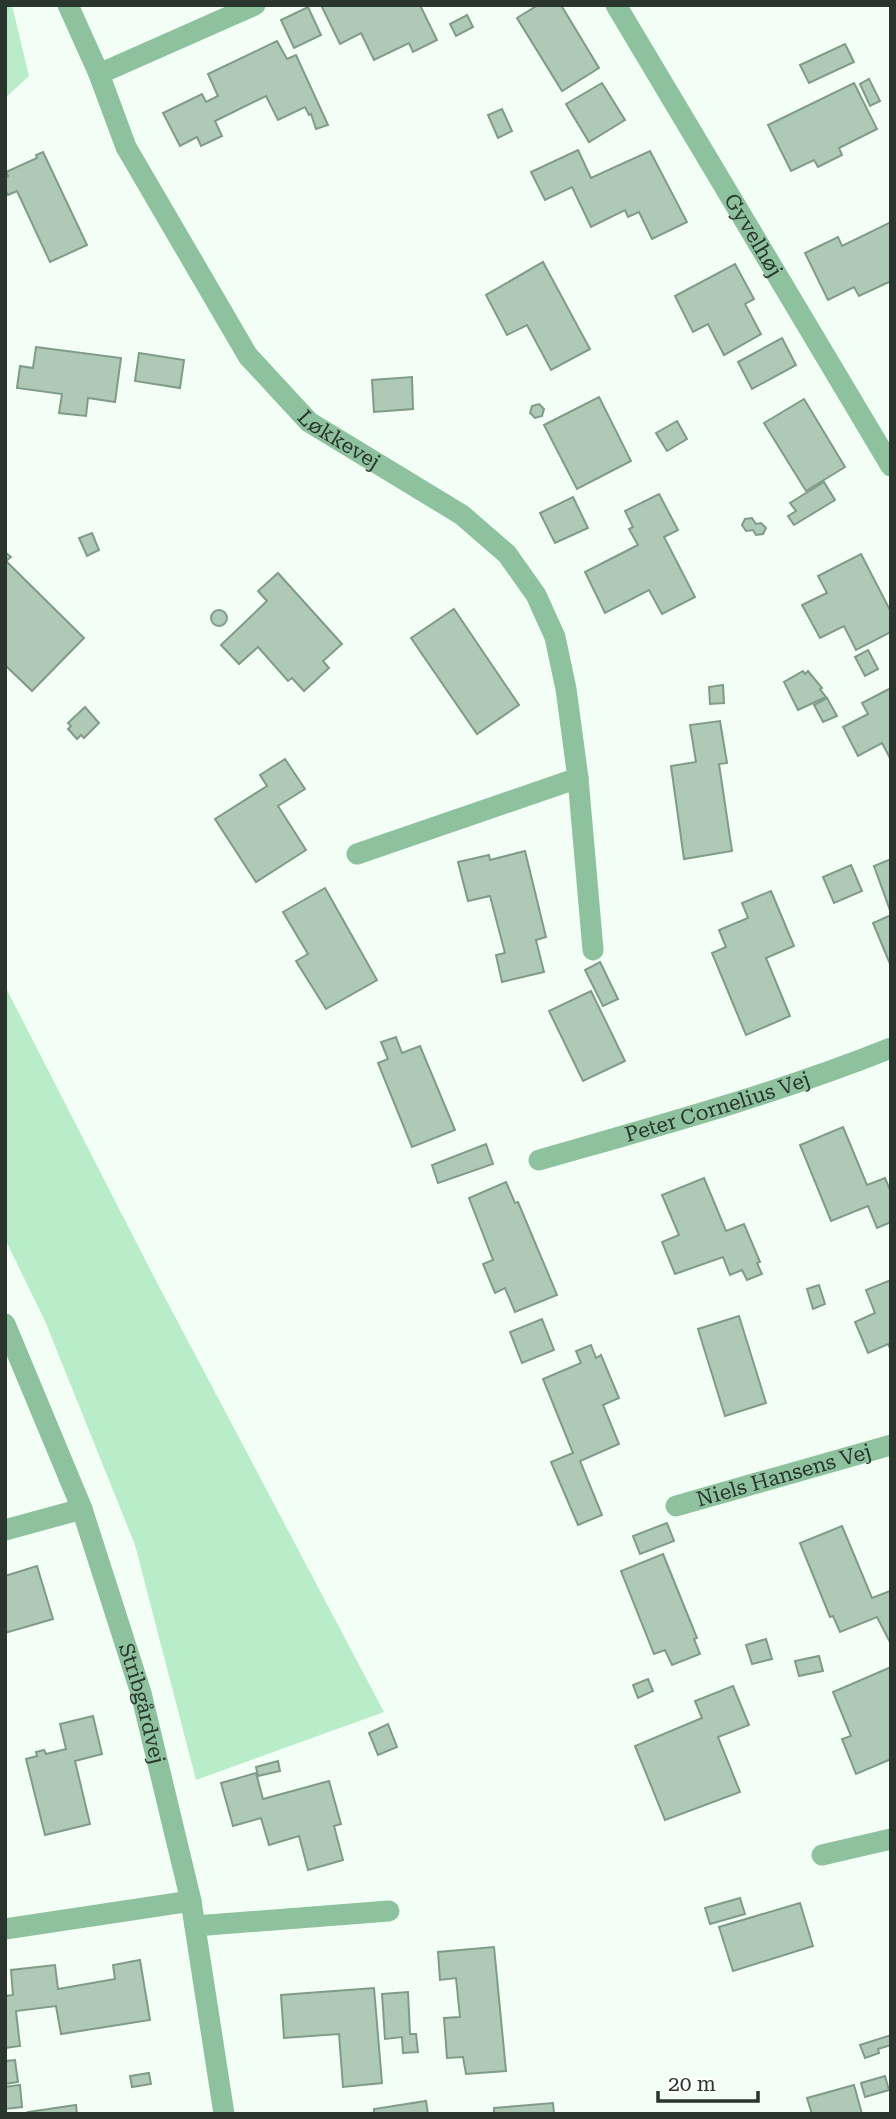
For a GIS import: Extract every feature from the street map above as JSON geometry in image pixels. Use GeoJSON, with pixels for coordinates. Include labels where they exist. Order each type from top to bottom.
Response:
{"type":"FeatureCollection","features":[{"type":"Feature","properties":{"kind":"street","name":"Løkkevej"},"geometry":{"type":"LineString","coordinates":[[68,5],[99,74],[126,147],[248,356],[309,422],[462,515],[507,554],[536,595],[555,637],[566,690],[578,778],[593,950]]}},
{"type":"Feature","properties":{"kind":"street"},"geometry":{"type":"LineString","coordinates":[[99,74],[255,5]]}},
{"type":"Feature","properties":{"kind":"street","name":"Gyvelhøj"},"geometry":{"type":"LineString","coordinates":[[616,5],[891,466]]}},
{"type":"Feature","properties":{"kind":"street"},"geometry":{"type":"LineString","coordinates":[[357,854],[578,778]]}},
{"type":"Feature","properties":{"kind":"street","name":"Peter Cornelius Vej"},"geometry":{"type":"LineString","coordinates":[[539,1160],[687,1118],[822,1075],[891,1048]]}},
{"type":"Feature","properties":{"kind":"street","name":"Stribgårdvej"},"geometry":{"type":"LineString","coordinates":[[5,1324],[82,1509],[141,1693],[191,1901],[224,2114]]}},
{"type":"Feature","properties":{"kind":"street","name":"Niels Hansens Vej"},"geometry":{"type":"LineString","coordinates":[[676,1506],[891,1444]]}},
{"type":"Feature","properties":{"kind":"street"},"geometry":{"type":"LineString","coordinates":[[5,1530],[82,1509]]}},
{"type":"Feature","properties":{"kind":"street"},"geometry":{"type":"LineString","coordinates":[[822,1856],[891,1839]]}},
{"type":"Feature","properties":{"kind":"street"},"geometry":{"type":"LineString","coordinates":[[5,1929],[191,1901]]}},
{"type":"Feature","properties":{"kind":"street"},"geometry":{"type":"LineString","coordinates":[[195,1926],[388,1912]]}},
{"type":"Feature","properties":{"kind":"green space"},"geometry":{"type":"Polygon","coordinates":[[[5,5],[12,5],[29,76],[5,98],[5,5]]]}},
{"type":"Feature","properties":{"kind":"green space"},"geometry":{"type":"Polygon","coordinates":[[[5,986],[153,1275],[384,1712],[196,1780],[135,1545],[45,1321],[5,1239],[5,986]]]}},
{"type":"Feature","properties":{"kind":"building"},"geometry":{"type":"Polygon","coordinates":[[[321,5],[420,5],[437,40],[413,52],[409,43],[374,60],[361,33],[340,44],[321,5]]]}},
{"type":"Feature","properties":{"kind":"building"},"geometry":{"type":"Polygon","coordinates":[[[538,5],[561,5],[599,68],[562,91],[517,18],[538,5]]]}},
{"type":"Feature","properties":{"kind":"building"},"geometry":{"type":"Polygon","coordinates":[[[308,7],[321,35],[294,48],[281,20],[308,7]]]}},
{"type":"Feature","properties":{"kind":"building"},"geometry":{"type":"Polygon","coordinates":[[[467,15],[473,27],[456,36],[450,24],[467,15]]]}},
{"type":"Feature","properties":{"kind":"building"},"geometry":{"type":"Polygon","coordinates":[[[277,41],[287,59],[296,55],[328,125],[316,129],[311,114],[309,115],[305,107],[278,120],[266,96],[215,121],[222,136],[201,146],[197,137],[180,146],[163,113],[202,94],[206,102],[218,96],[208,74],[277,41]]]}},
{"type":"Feature","properties":{"kind":"building"},"geometry":{"type":"Polygon","coordinates":[[[845,44],[854,62],[809,83],[800,65],[845,44]]]}},
{"type":"Feature","properties":{"kind":"building"},"geometry":{"type":"Polygon","coordinates":[[[869,79],[880,101],[870,106],[860,84],[869,79]]]}},
{"type":"Feature","properties":{"kind":"building"},"geometry":{"type":"Polygon","coordinates":[[[602,83],[625,120],[589,142],[566,104],[602,83]]]}},
{"type":"Feature","properties":{"kind":"building"},"geometry":{"type":"Polygon","coordinates":[[[854,83],[877,129],[839,148],[842,155],[818,167],[814,160],[791,171],[768,125],[854,83]]]}},
{"type":"Feature","properties":{"kind":"building"},"geometry":{"type":"Polygon","coordinates":[[[502,109],[512,131],[498,138],[488,115],[502,109]]]}},
{"type":"Feature","properties":{"kind":"building"},"geometry":{"type":"Polygon","coordinates":[[[578,150],[591,178],[650,151],[687,222],[652,239],[639,212],[628,217],[625,210],[591,227],[572,187],[545,200],[531,172],[578,150]]]}},
{"type":"Feature","properties":{"kind":"building"},"geometry":{"type":"Polygon","coordinates":[[[43,152],[87,245],[50,262],[17,191],[8,195],[5,190],[5,177],[8,176],[6,172],[37,158],[36,155],[43,152]]]}},
{"type":"Feature","properties":{"kind":"building"},"geometry":{"type":"Polygon","coordinates":[[[891,222],[891,281],[859,296],[854,287],[828,300],[805,253],[838,237],[842,246],[891,222]]]}},
{"type":"Feature","properties":{"kind":"building"},"geometry":{"type":"Polygon","coordinates":[[[543,262],[590,349],[551,370],[527,325],[507,335],[486,295],[543,262]]]}},
{"type":"Feature","properties":{"kind":"building"},"geometry":{"type":"Polygon","coordinates":[[[735,264],[754,299],[745,304],[761,334],[724,355],[708,324],[693,332],[675,296],[735,264]]]}},
{"type":"Feature","properties":{"kind":"building"},"geometry":{"type":"Polygon","coordinates":[[[782,338],[796,365],[752,389],[738,362],[782,338]]]}},
{"type":"Feature","properties":{"kind":"building"},"geometry":{"type":"Polygon","coordinates":[[[36,347],[121,358],[115,402],[88,398],[86,416],[59,413],[62,394],[17,388],[20,366],[33,368],[36,347]]]}},
{"type":"Feature","properties":{"kind":"building"},"geometry":{"type":"Polygon","coordinates":[[[139,353],[184,360],[180,388],[135,381],[139,353]]]}},
{"type":"Feature","properties":{"kind":"building"},"geometry":{"type":"Polygon","coordinates":[[[412,377],[413,409],[374,412],[372,380],[412,377]]]}},
{"type":"Feature","properties":{"kind":"building"},"geometry":{"type":"Polygon","coordinates":[[[599,397],[631,461],[577,489],[544,425],[599,397]]]}},
{"type":"Feature","properties":{"kind":"building"},"geometry":{"type":"Polygon","coordinates":[[[804,399],[845,467],[806,491],[764,423],[804,399]]]}},
{"type":"Feature","properties":{"kind":"building"},"geometry":{"type":"Polygon","coordinates":[[[539,404],[544,409],[542,416],[535,418],[530,413],[532,406],[539,404]]]}},
{"type":"Feature","properties":{"kind":"building"},"geometry":{"type":"Polygon","coordinates":[[[677,421],[687,439],[667,451],[656,433],[677,421]]]}},
{"type":"Feature","properties":{"kind":"building"},"geometry":{"type":"Polygon","coordinates":[[[824,482],[835,500],[794,525],[788,516],[796,511],[790,503],[824,482]]]}},
{"type":"Feature","properties":{"kind":"building"},"geometry":{"type":"Polygon","coordinates":[[[659,494],[678,530],[664,537],[695,597],[662,614],[649,590],[605,613],[585,572],[638,545],[629,529],[633,527],[625,511],[659,494]]]}},
{"type":"Feature","properties":{"kind":"building"},"geometry":{"type":"Polygon","coordinates":[[[573,497],[588,528],[555,543],[540,513],[573,497]]]}},
{"type":"Feature","properties":{"kind":"building"},"geometry":{"type":"Polygon","coordinates":[[[752,518],[756,524],[761,523],[766,528],[763,534],[756,535],[753,530],[746,531],[742,525],[745,519],[752,518]]]}},
{"type":"Feature","properties":{"kind":"building"},"geometry":{"type":"Polygon","coordinates":[[[92,533],[99,550],[87,556],[79,538],[92,533]]]}},
{"type":"Feature","properties":{"kind":"building"},"geometry":{"type":"Polygon","coordinates":[[[5,552],[11,557],[6,561],[84,638],[32,691],[5,665],[5,552]]]}},
{"type":"Feature","properties":{"kind":"building"},"geometry":{"type":"Polygon","coordinates":[[[861,554],[891,612],[891,632],[856,650],[844,626],[820,638],[802,605],[827,593],[818,576],[861,554]]]}},
{"type":"Feature","properties":{"kind":"building"},"geometry":{"type":"Polygon","coordinates":[[[278,573],[342,644],[323,661],[329,668],[304,691],[292,678],[288,681],[258,647],[239,664],[221,645],[267,601],[258,591],[278,573]]]}},
{"type":"Feature","properties":{"kind":"building"},"geometry":{"type":"Polygon","coordinates":[[[454,609],[519,705],[477,734],[411,638],[454,609]]]}},
{"type":"Feature","properties":{"kind":"building"},"geometry":{"type":"Polygon","coordinates":[[[219,610],[225,612],[225,624],[219,626],[213,624],[211,618],[213,612],[219,610]]]}},
{"type":"Feature","properties":{"kind":"building"},"geometry":{"type":"Polygon","coordinates":[[[868,650],[878,669],[865,676],[855,657],[868,650]]]}},
{"type":"Feature","properties":{"kind":"building"},"geometry":{"type":"Polygon","coordinates":[[[803,671],[805,674],[808,671],[826,697],[798,710],[784,682],[803,671]]]}},
{"type":"Feature","properties":{"kind":"building"},"geometry":{"type":"Polygon","coordinates":[[[723,685],[724,703],[710,704],[709,687],[723,685]]]}},
{"type":"Feature","properties":{"kind":"building"},"geometry":{"type":"Polygon","coordinates":[[[891,688],[891,760],[882,743],[858,756],[843,727],[868,714],[862,703],[891,688]]]}},
{"type":"Feature","properties":{"kind":"building"},"geometry":{"type":"Polygon","coordinates":[[[827,698],[837,716],[823,722],[814,705],[827,698]]]}},
{"type":"Feature","properties":{"kind":"building"},"geometry":{"type":"Polygon","coordinates":[[[85,707],[99,723],[84,738],[81,735],[77,739],[68,729],[71,726],[68,723],[85,707]]]}},
{"type":"Feature","properties":{"kind":"building"},"geometry":{"type":"Polygon","coordinates":[[[720,721],[727,763],[719,764],[732,851],[684,859],[671,766],[696,762],[690,725],[720,721]]]}},
{"type":"Feature","properties":{"kind":"building"},"geometry":{"type":"Polygon","coordinates":[[[285,759],[305,789],[278,806],[306,850],[256,882],[215,819],[267,786],[260,775],[285,759]]]}},
{"type":"Feature","properties":{"kind":"building"},"geometry":{"type":"Polygon","coordinates":[[[525,851],[546,937],[536,940],[544,972],[502,982],[496,955],[505,953],[490,896],[468,901],[458,862],[489,855],[490,860],[525,851]]]}},
{"type":"Feature","properties":{"kind":"building"},"geometry":{"type":"Polygon","coordinates":[[[891,859],[891,913],[874,866],[891,859]]]}},
{"type":"Feature","properties":{"kind":"building"},"geometry":{"type":"Polygon","coordinates":[[[851,865],[862,891],[834,903],[823,877],[851,865]]]}},
{"type":"Feature","properties":{"kind":"building"},"geometry":{"type":"Polygon","coordinates":[[[325,888],[377,980],[326,1009],[296,961],[308,954],[283,912],[325,888]]]}},
{"type":"Feature","properties":{"kind":"building"},"geometry":{"type":"Polygon","coordinates":[[[771,891],[794,946],[766,958],[790,1016],[746,1035],[712,953],[726,947],[719,930],[748,918],[742,903],[771,891]]]}},
{"type":"Feature","properties":{"kind":"building"},"geometry":{"type":"Polygon","coordinates":[[[891,915],[891,964],[890,964],[873,923],[891,915]]]}},
{"type":"Feature","properties":{"kind":"building"},"geometry":{"type":"Polygon","coordinates":[[[600,962],[618,999],[603,1006],[585,970],[600,962]]]}},
{"type":"Feature","properties":{"kind":"building"},"geometry":{"type":"Polygon","coordinates":[[[591,991],[625,1061],[583,1081],[549,1011],[591,991]]]}},
{"type":"Feature","properties":{"kind":"building"},"geometry":{"type":"Polygon","coordinates":[[[396,1037],[402,1053],[420,1046],[455,1130],[412,1147],[378,1063],[388,1059],[381,1042],[396,1037]]]}},
{"type":"Feature","properties":{"kind":"building"},"geometry":{"type":"Polygon","coordinates":[[[843,1127],[867,1185],[885,1178],[891,1192],[891,1222],[877,1228],[868,1206],[831,1221],[800,1145],[843,1127]]]}},
{"type":"Feature","properties":{"kind":"building"},"geometry":{"type":"Polygon","coordinates":[[[486,1144],[493,1164],[438,1183],[432,1165],[486,1144]]]}},
{"type":"Feature","properties":{"kind":"building"},"geometry":{"type":"Polygon","coordinates":[[[704,1178],[726,1231],[744,1224],[760,1262],[757,1263],[762,1274],[747,1280],[742,1270],[730,1275],[723,1257],[675,1274],[662,1242],[679,1235],[662,1195],[704,1178]]]}},
{"type":"Feature","properties":{"kind":"building"},"geometry":{"type":"Polygon","coordinates":[[[506,1182],[515,1203],[518,1202],[557,1295],[515,1312],[505,1288],[495,1293],[483,1264],[493,1260],[469,1198],[506,1182]]]}},
{"type":"Feature","properties":{"kind":"building"},"geometry":{"type":"Polygon","coordinates":[[[891,1280],[891,1350],[888,1344],[868,1353],[855,1322],[875,1313],[866,1290],[891,1280]]]}},
{"type":"Feature","properties":{"kind":"building"},"geometry":{"type":"Polygon","coordinates":[[[819,1285],[825,1304],[813,1309],[807,1289],[819,1285]]]}},
{"type":"Feature","properties":{"kind":"building"},"geometry":{"type":"Polygon","coordinates":[[[739,1316],[766,1403],[725,1416],[698,1329],[739,1316]]]}},
{"type":"Feature","properties":{"kind":"building"},"geometry":{"type":"Polygon","coordinates":[[[542,1319],[554,1350],[522,1363],[510,1332],[542,1319]]]}},
{"type":"Feature","properties":{"kind":"building"},"geometry":{"type":"Polygon","coordinates":[[[591,1345],[596,1358],[601,1355],[619,1398],[603,1405],[619,1444],[580,1461],[602,1515],[578,1525],[551,1462],[573,1453],[543,1379],[581,1363],[576,1351],[591,1345]]]}},
{"type":"Feature","properties":{"kind":"building"},"geometry":{"type":"Polygon","coordinates":[[[667,1523],[674,1541],[640,1554],[633,1536],[667,1523]]]}},
{"type":"Feature","properties":{"kind":"building"},"geometry":{"type":"Polygon","coordinates":[[[842,1526],[872,1598],[890,1591],[891,1593],[891,1644],[877,1617],[840,1632],[833,1616],[830,1617],[800,1543],[842,1526]]]}},
{"type":"Feature","properties":{"kind":"building"},"geometry":{"type":"Polygon","coordinates":[[[663,1554],[697,1638],[694,1639],[700,1654],[672,1665],[665,1650],[654,1654],[621,1571],[663,1554]]]}},
{"type":"Feature","properties":{"kind":"building"},"geometry":{"type":"Polygon","coordinates":[[[37,1566],[53,1619],[5,1633],[5,1576],[37,1566]]]}},
{"type":"Feature","properties":{"kind":"building"},"geometry":{"type":"Polygon","coordinates":[[[766,1639],[772,1659],[752,1664],[746,1645],[766,1639]]]}},
{"type":"Feature","properties":{"kind":"building"},"geometry":{"type":"Polygon","coordinates":[[[819,1656],[823,1671],[799,1676],[795,1661],[819,1656]]]}},
{"type":"Feature","properties":{"kind":"building"},"geometry":{"type":"Polygon","coordinates":[[[891,1667],[891,1759],[856,1774],[842,1739],[851,1736],[833,1692],[891,1667]]]}},
{"type":"Feature","properties":{"kind":"building"},"geometry":{"type":"Polygon","coordinates":[[[648,1679],[653,1691],[638,1698],[633,1685],[648,1679]]]}},
{"type":"Feature","properties":{"kind":"building"},"geometry":{"type":"Polygon","coordinates":[[[733,1686],[749,1725],[718,1737],[740,1792],[665,1820],[635,1746],[702,1718],[695,1701],[733,1686]]]}},
{"type":"Feature","properties":{"kind":"building"},"geometry":{"type":"Polygon","coordinates":[[[93,1716],[102,1754],[75,1761],[90,1824],[45,1835],[26,1759],[37,1756],[36,1752],[44,1750],[46,1754],[66,1749],[60,1724],[93,1716]]]}},
{"type":"Feature","properties":{"kind":"building"},"geometry":{"type":"Polygon","coordinates":[[[388,1724],[397,1747],[378,1755],[369,1733],[388,1724]]]}},
{"type":"Feature","properties":{"kind":"building"},"geometry":{"type":"Polygon","coordinates":[[[278,1761],[280,1771],[258,1776],[256,1767],[278,1761]]]}},
{"type":"Feature","properties":{"kind":"building"},"geometry":{"type":"Polygon","coordinates":[[[256,1773],[263,1799],[329,1781],[341,1824],[334,1826],[343,1860],[308,1870],[299,1836],[269,1845],[261,1818],[233,1826],[221,1783],[256,1773]]]}},
{"type":"Feature","properties":{"kind":"building"},"geometry":{"type":"Polygon","coordinates":[[[740,1898],[745,1914],[710,1924],[705,1908],[740,1898]]]}},
{"type":"Feature","properties":{"kind":"building"},"geometry":{"type":"Polygon","coordinates":[[[800,1903],[813,1946],[733,1971],[719,1927],[800,1903]]]}},
{"type":"Feature","properties":{"kind":"building"},"geometry":{"type":"Polygon","coordinates":[[[494,1947],[506,2071],[466,2074],[463,2057],[447,2058],[444,2018],[460,2017],[456,1978],[440,1980],[438,1952],[494,1947]]]}},
{"type":"Feature","properties":{"kind":"building"},"geometry":{"type":"Polygon","coordinates":[[[140,1960],[150,2020],[61,2034],[56,2006],[16,2011],[20,2046],[5,2048],[5,1996],[13,1995],[11,1970],[55,1965],[58,1989],[115,1979],[113,1965],[140,1960]]]}},
{"type":"Feature","properties":{"kind":"building"},"geometry":{"type":"Polygon","coordinates":[[[374,1988],[382,2083],[343,2087],[339,2034],[284,2038],[281,1995],[374,1988]]]}},
{"type":"Feature","properties":{"kind":"building"},"geometry":{"type":"Polygon","coordinates":[[[408,1992],[410,2034],[416,2034],[418,2052],[403,2053],[402,2037],[385,2039],[382,1994],[408,1992]]]}},
{"type":"Feature","properties":{"kind":"building"},"geometry":{"type":"Polygon","coordinates":[[[891,2035],[891,2045],[878,2049],[879,2053],[865,2058],[860,2045],[891,2035]]]}},
{"type":"Feature","properties":{"kind":"building"},"geometry":{"type":"Polygon","coordinates":[[[15,2060],[18,2082],[5,2084],[5,2061],[15,2060]]]}},
{"type":"Feature","properties":{"kind":"building"},"geometry":{"type":"Polygon","coordinates":[[[149,2073],[151,2084],[132,2087],[130,2076],[149,2073]]]}},
{"type":"Feature","properties":{"kind":"building"},"geometry":{"type":"Polygon","coordinates":[[[885,2076],[889,2090],[865,2097],[861,2083],[885,2076]]]}},
{"type":"Feature","properties":{"kind":"building"},"geometry":{"type":"Polygon","coordinates":[[[20,2085],[22,2107],[5,2109],[5,2087],[20,2085]]]}},
{"type":"Feature","properties":{"kind":"building"},"geometry":{"type":"Polygon","coordinates":[[[854,2085],[862,2114],[812,2114],[807,2098],[854,2085]]]}},
{"type":"Feature","properties":{"kind":"building"},"geometry":{"type":"Polygon","coordinates":[[[426,2101],[428,2114],[374,2114],[374,2109],[426,2101]]]}},
{"type":"Feature","properties":{"kind":"building"},"geometry":{"type":"Polygon","coordinates":[[[553,2103],[554,2114],[494,2114],[494,2108],[553,2103]]]}},
{"type":"Feature","properties":{"kind":"building"},"geometry":{"type":"Polygon","coordinates":[[[76,2105],[77,2114],[28,2112],[76,2105]]]}}]}
